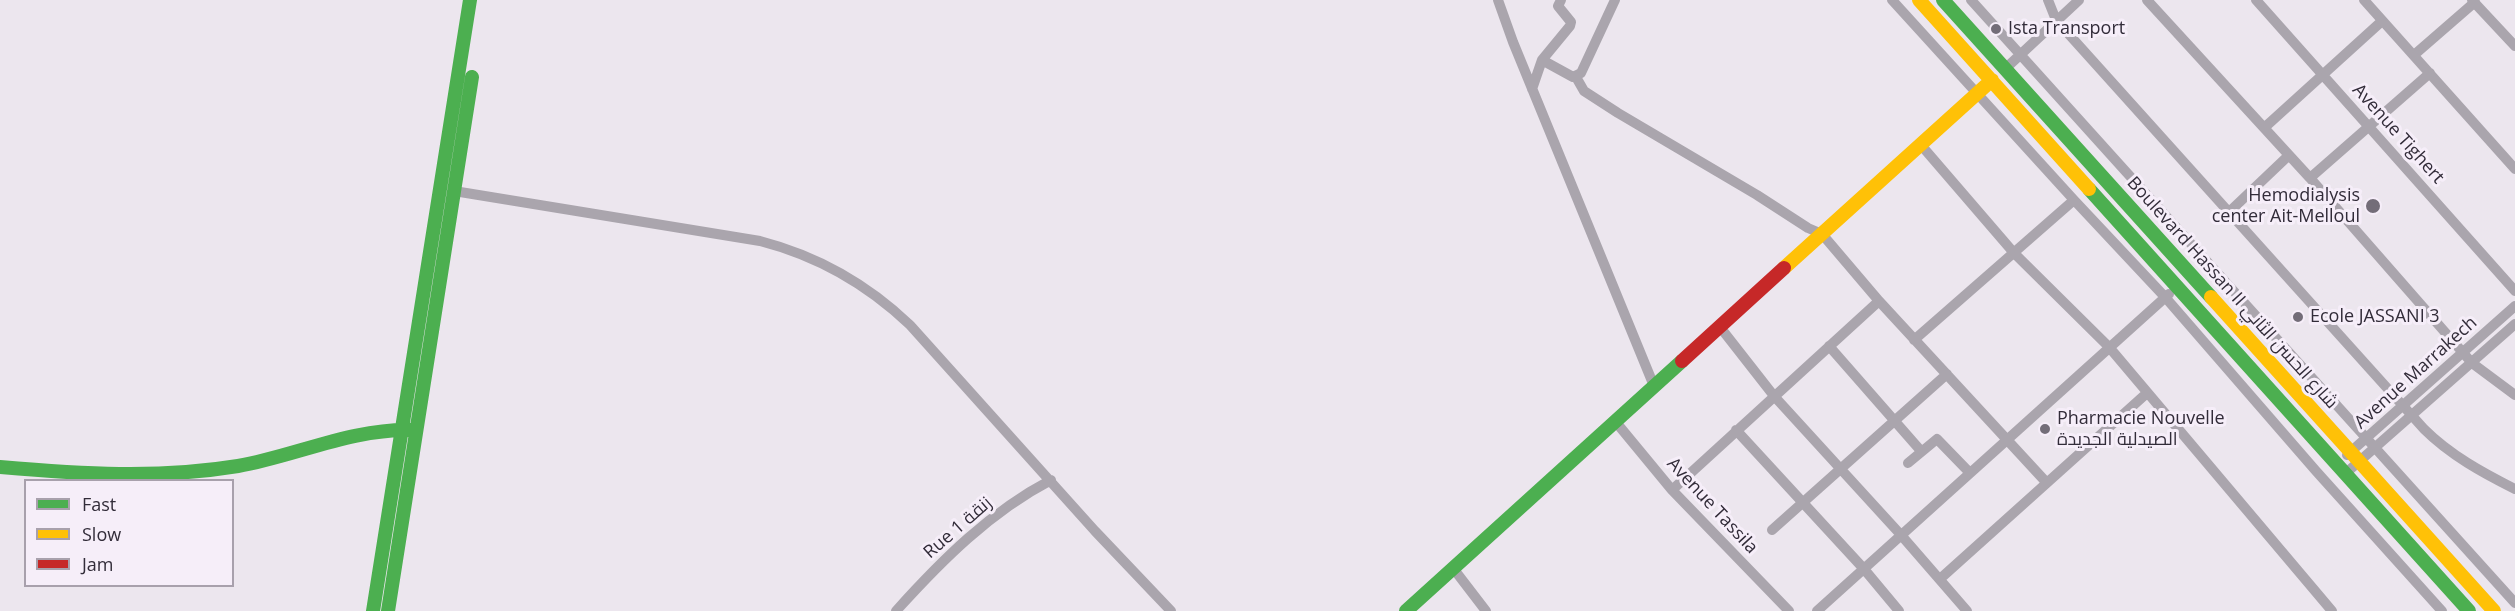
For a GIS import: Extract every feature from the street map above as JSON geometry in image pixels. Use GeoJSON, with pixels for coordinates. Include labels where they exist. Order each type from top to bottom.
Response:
{"type":"FeatureCollection","features":[{"type":"Feature","properties":{"kind":"main road"},"geometry":{"type":"LineString","coordinates":[[388,611],[409,430],[470,0]]}},
{"type":"Feature","properties":{"kind":"main road"},"geometry":{"type":"LineString","coordinates":[[374,611],[454,191],[483,0]]}},
{"type":"Feature","properties":{"kind":"main road","name":"Boulevard Hassan II شارع الحسن الثاني"},"geometry":{"type":"LineString","coordinates":[[1919,0],[2342,468],[2468,611]]}},
{"type":"Feature","properties":{"kind":"main road","name":"Boulevard Hassan II شارع الحسن الثاني"},"geometry":{"type":"LineString","coordinates":[[1943,0],[2494,611]]}},
{"type":"Feature","properties":{"kind":"main road"},"geometry":{"type":"LineString","coordinates":[[1406,611],[2006,68]]}},
{"type":"Feature","properties":{"kind":"main road"},"geometry":{"type":"LineString","coordinates":[[0,467],[119,474],[198,472],[247,465],[376,432],[409,430]]}},
{"type":"Feature","properties":{"kind":"street"},"geometry":{"type":"LineString","coordinates":[[1498,0],[1532,89],[1654,386]]}},
{"type":"Feature","properties":{"kind":"street"},"geometry":{"type":"LineString","coordinates":[[1532,89],[1542,60],[1570,26],[1570,22],[1558,6],[1561,0]]}},
{"type":"Feature","properties":{"kind":"street"},"geometry":{"type":"LineString","coordinates":[[1576,77],[1581,73],[1615,0]]}},
{"type":"Feature","properties":{"kind":"street"},"geometry":{"type":"LineString","coordinates":[[1892,0],[2073,200],[2166,297],[2316,471],[2442,611]]}},
{"type":"Feature","properties":{"kind":"street"},"geometry":{"type":"LineString","coordinates":[[1971,0],[2365,440],[2515,603]]}},
{"type":"Feature","properties":{"kind":"street"},"geometry":{"type":"LineString","coordinates":[[2048,0],[2056,20],[2412,416],[2445,448],[2515,489]]}},
{"type":"Feature","properties":{"kind":"street"},"geometry":{"type":"LineString","coordinates":[[2006,68],[2079,0]]}},
{"type":"Feature","properties":{"kind":"street"},"geometry":{"type":"LineString","coordinates":[[2147,0],[2310,178],[2472,363],[2515,395]]}},
{"type":"Feature","properties":{"kind":"street","name":"Avenue Tighert"},"geometry":{"type":"LineString","coordinates":[[2256,0],[2515,291]]}},
{"type":"Feature","properties":{"kind":"street"},"geometry":{"type":"LineString","coordinates":[[2364,0],[2515,169]]}},
{"type":"Feature","properties":{"kind":"street"},"geometry":{"type":"LineString","coordinates":[[2414,56],[2473,1],[2515,46]]}},
{"type":"Feature","properties":{"kind":"street"},"geometry":{"type":"LineString","coordinates":[[2264,128],[2382,21]]}},
{"type":"Feature","properties":{"kind":"street"},"geometry":{"type":"LineString","coordinates":[[1542,60],[1576,77],[1584,91],[1618,113],[1757,195],[1808,228],[1822,234],[1914,340],[2046,482]]}},
{"type":"Feature","properties":{"kind":"street"},"geometry":{"type":"LineString","coordinates":[[2310,178],[2430,73]]}},
{"type":"Feature","properties":{"kind":"street"},"geometry":{"type":"LineString","coordinates":[[1921,145],[2014,253],[2109,347],[2332,611]]}},
{"type":"Feature","properties":{"kind":"street"},"geometry":{"type":"LineString","coordinates":[[2229,212],[2289,155]]}},
{"type":"Feature","properties":{"kind":"street"},"geometry":{"type":"LineString","coordinates":[[454,191],[760,241],[791,249],[827,264],[851,278],[889,305],[910,325],[1171,611]]}},
{"type":"Feature","properties":{"kind":"street"},"geometry":{"type":"LineString","coordinates":[[1914,340],[2073,200]]}},
{"type":"Feature","properties":{"kind":"street"},"geometry":{"type":"LineString","coordinates":[[1817,611],[2190,275]]}},
{"type":"Feature","properties":{"kind":"street"},"geometry":{"type":"LineString","coordinates":[[1672,490],[1879,301]]}},
{"type":"Feature","properties":{"kind":"street","name":"Avenue Marrakech"},"geometry":{"type":"LineString","coordinates":[[2355,457],[2365,440],[2515,306]]}},
{"type":"Feature","properties":{"kind":"street","name":"Avenue Marrakech"},"geometry":{"type":"LineString","coordinates":[[2342,468],[2355,457],[2374,449],[2515,324]]}},
{"type":"Feature","properties":{"kind":"street"},"geometry":{"type":"LineString","coordinates":[[1720,327],[1774,396],[1941,578],[1968,611]]}},
{"type":"Feature","properties":{"kind":"street"},"geometry":{"type":"LineString","coordinates":[[1829,346],[1897,420],[1921,451]]}},
{"type":"Feature","properties":{"kind":"street"},"geometry":{"type":"LineString","coordinates":[[1772,530],[1947,374]]}},
{"type":"Feature","properties":{"kind":"street"},"geometry":{"type":"LineString","coordinates":[[1941,578],[2147,393]]}},
{"type":"Feature","properties":{"kind":"street","name":"Avenue Tassila"},"geometry":{"type":"LineString","coordinates":[[1616,421],[1672,490],[1789,611]]}},
{"type":"Feature","properties":{"kind":"street"},"geometry":{"type":"LineString","coordinates":[[1736,430],[1864,569],[1899,611]]}},
{"type":"Feature","properties":{"kind":"street"},"geometry":{"type":"LineString","coordinates":[[1908,463],[1938,439],[1970,473]]}},
{"type":"Feature","properties":{"kind":"street","name":"Rue 1 زنقة"},"geometry":{"type":"LineString","coordinates":[[896,611],[972,534],[1030,491],[1051,480]]}},
{"type":"Feature","properties":{"kind":"street"},"geometry":{"type":"LineString","coordinates":[[1453,568],[1486,611]]}},
{"type":"Feature","properties":{"kind":"traffic: fast"},"geometry":{"type":"LineString","coordinates":[[373,611],[470,0]]}},
{"type":"Feature","properties":{"kind":"traffic: fast"},"geometry":{"type":"LineString","coordinates":[[1943,0],[2211,297]]}},
{"type":"Feature","properties":{"kind":"traffic: fast"},"geometry":{"type":"LineString","coordinates":[[388,611],[472,77]]}},
{"type":"Feature","properties":{"kind":"traffic: fast"},"geometry":{"type":"LineString","coordinates":[[2089,189],[2469,611]]}},
{"type":"Feature","properties":{"kind":"traffic: fast"},"geometry":{"type":"LineString","coordinates":[[1406,611],[1682,361]]}},
{"type":"Feature","properties":{"kind":"traffic: fast"},"geometry":{"type":"LineString","coordinates":[[0,467],[119,474],[179,473],[259,462],[368,433],[412,430]]}},
{"type":"Feature","properties":{"kind":"traffic: slow"},"geometry":{"type":"LineString","coordinates":[[1919,0],[2089,189]]}},
{"type":"Feature","properties":{"kind":"traffic: slow"},"geometry":{"type":"LineString","coordinates":[[1784,268],[1992,80]]}},
{"type":"Feature","properties":{"kind":"traffic: slow"},"geometry":{"type":"LineString","coordinates":[[2211,297],[2494,611]]}},
{"type":"Feature","properties":{"kind":"traffic: jam"},"geometry":{"type":"LineString","coordinates":[[1682,361],[1784,268]]}},
{"type":"Feature","properties":{"kind":"place","name":"Ista Transport"},"geometry":{"type":"Point","coordinates":[1996,29]}},
{"type":"Feature","properties":{"kind":"place","name":"Hemodialysis center Ait-Melloul"},"geometry":{"type":"Point","coordinates":[2373,206]}},
{"type":"Feature","properties":{"kind":"place","name":"Ecole JASSANI 3"},"geometry":{"type":"Point","coordinates":[2298,317]}},
{"type":"Feature","properties":{"kind":"place","name":"Pharmacie Nouvelle الصيدلية الجديدة"},"geometry":{"type":"Point","coordinates":[2045,429]}}]}
